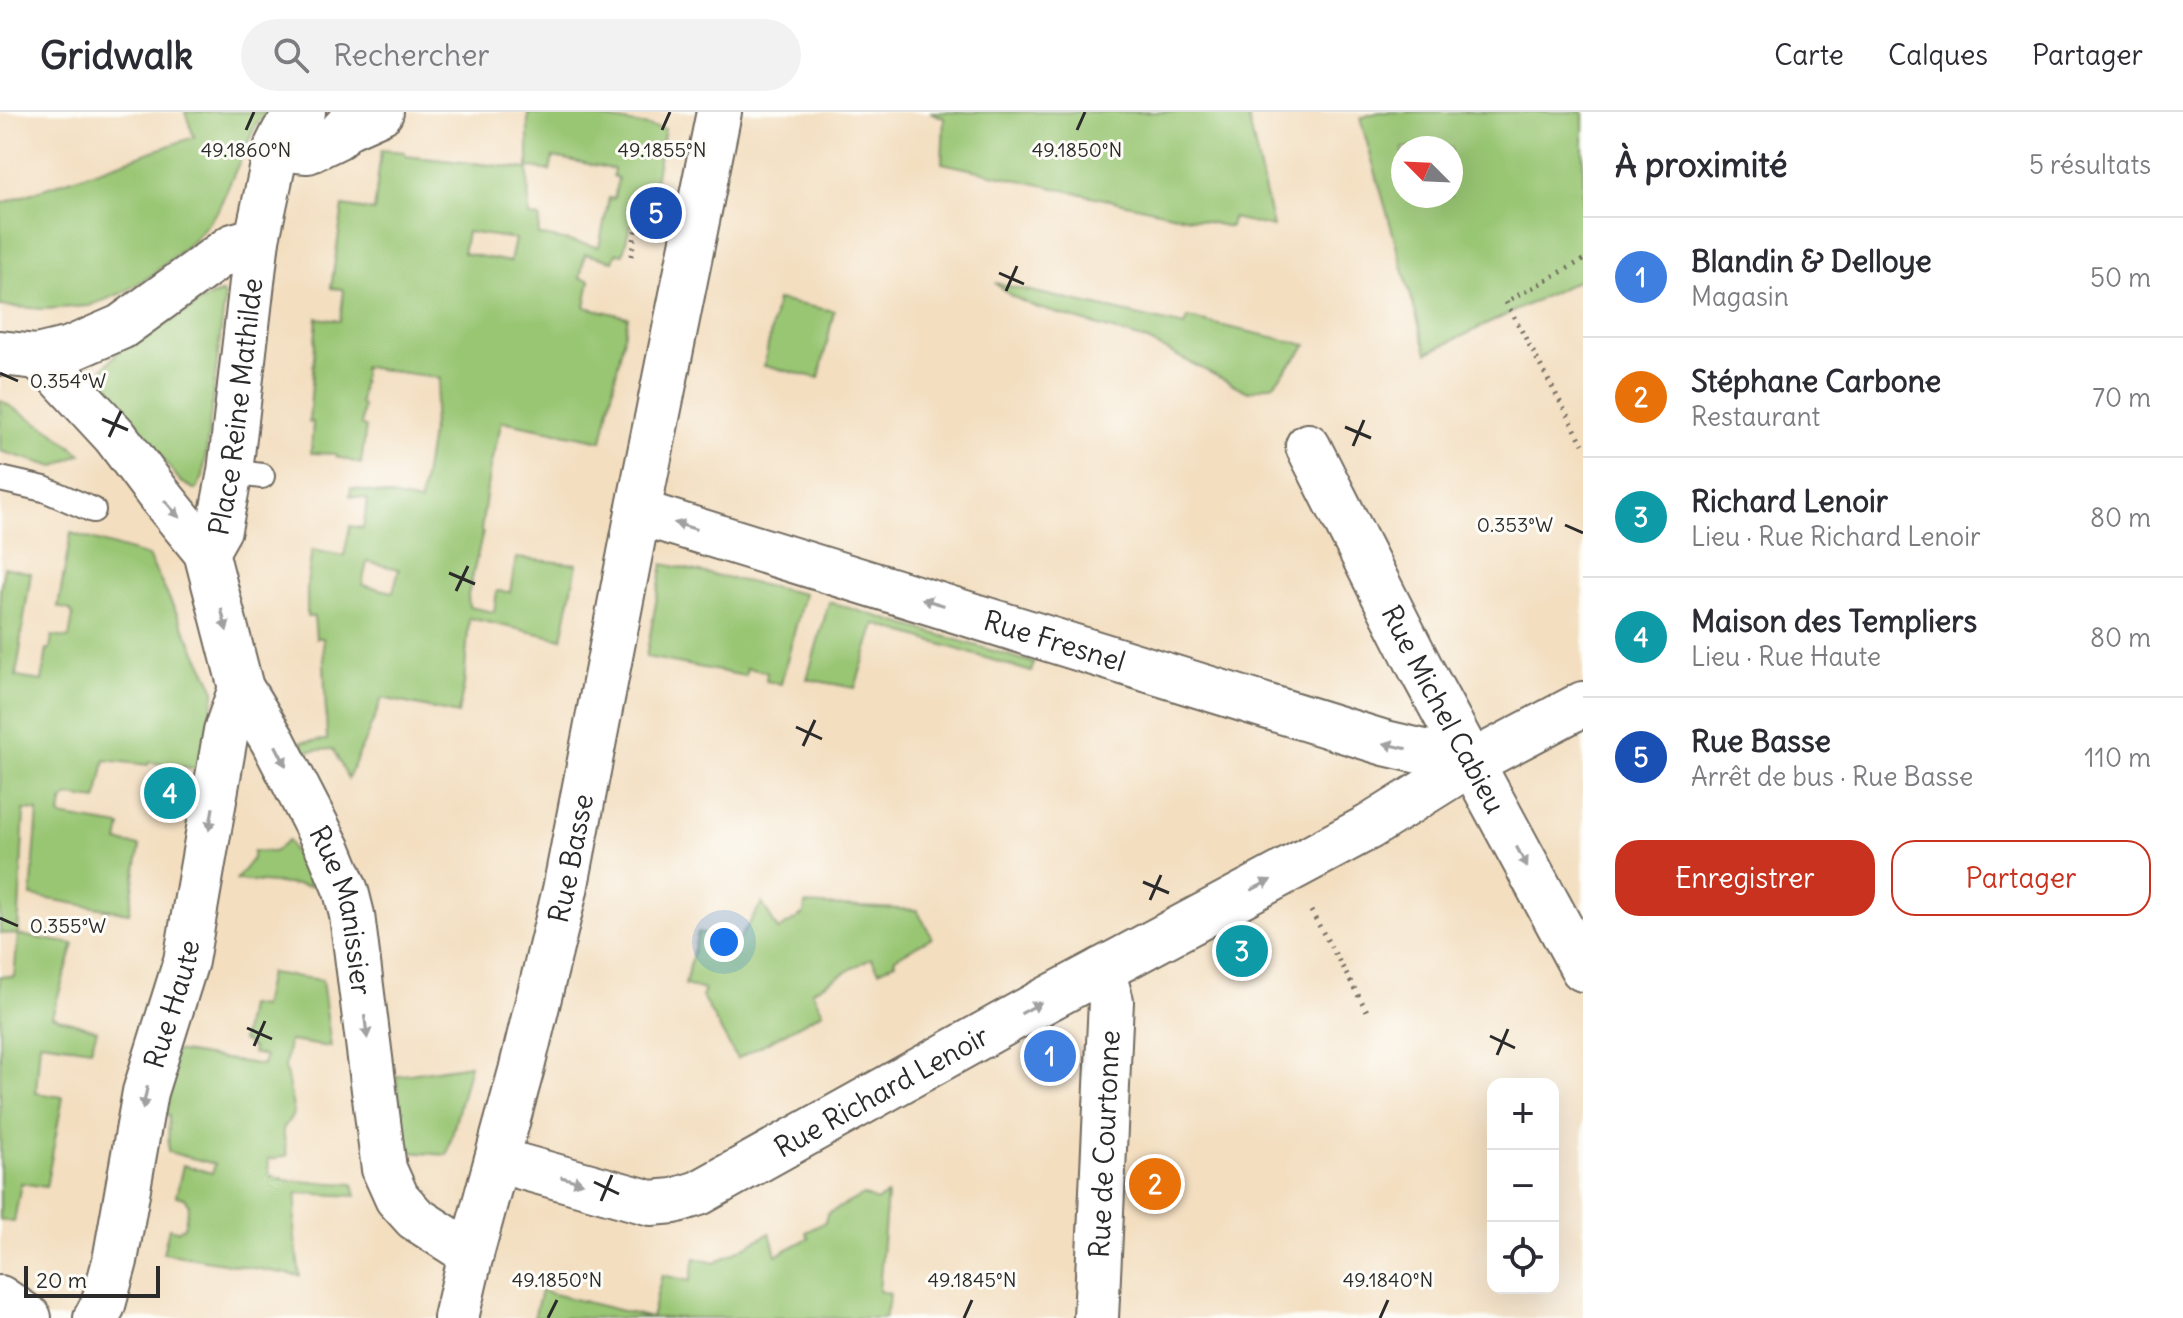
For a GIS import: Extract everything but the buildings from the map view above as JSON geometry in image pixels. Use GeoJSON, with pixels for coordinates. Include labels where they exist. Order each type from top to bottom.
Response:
{"type":"FeatureCollection","features":[{"type":"Feature","properties":{"kind":"street","name":"Rue Basse"},"geometry":{"type":"LineString","coordinates":[[456,1318],[565,890],[719,112]]}},
{"type":"Feature","properties":{"kind":"street","name":"Place Reine Mathilde"},"geometry":{"type":"LineString","coordinates":[[18,355],[54,370],[115,436],[206,552],[246,474],[257,239],[273,160],[326,124]]}},
{"type":"Feature","properties":{"kind":"street","name":"Place Reine Mathilde"},"geometry":{"type":"LineString","coordinates":[[18,355],[70,349],[121,327],[233,246],[257,239]]}},
{"type":"Feature","properties":{"kind":"street","name":"Rue Michel Cabieu"},"geometry":{"type":"LineString","coordinates":[[1308,446],[1422,671],[1583,969]]}},
{"type":"Feature","properties":{"kind":"street","name":"Rue Fresnel"},"geometry":{"type":"LineString","coordinates":[[638,512],[1385,743],[1471,763]]}},
{"type":"Feature","properties":{"kind":"street","name":"Rue Manissier"},"geometry":{"type":"LineString","coordinates":[[206,552],[241,688],[273,741],[330,852],[346,891],[352,915],[384,1169],[397,1198],[415,1218],[471,1254]]}},
{"type":"Feature","properties":{"kind":"street","name":"Rue Haute"},"geometry":{"type":"LineString","coordinates":[[96,1318],[103,1305],[115,1261],[145,1092],[186,961],[226,731],[241,688]]}},
{"type":"Feature","properties":{"kind":"street","name":"Rue Richard Lenoir"},"geometry":{"type":"LineString","coordinates":[[497,1160],[651,1203],[674,1201],[699,1193],[1030,1008],[1369,827],[1471,763],[1583,704]]}},
{"type":"Feature","properties":{"kind":"street","name":"Rue de Courtonne"},"geometry":{"type":"LineString","coordinates":[[1096,1318],[1111,1001],[1102,970]]}},
{"type":"Feature","properties":{"kind":"street"},"geometry":{"type":"LineString","coordinates":[[0,1298],[29,1318]]}},
{"type":"Feature","properties":{"kind":"lane"},"geometry":{"type":"LineString","coordinates":[[0,479],[44,489],[93,510]]}},
{"type":"Feature","properties":{"kind":"path"},"geometry":{"type":"LineString","coordinates":[[631,256],[637,226]]}},
{"type":"Feature","properties":{"kind":"path"},"geometry":{"type":"LineString","coordinates":[[1583,260],[1506,302],[1583,444]]}},
{"type":"Feature","properties":{"kind":"path"},"geometry":{"type":"LineString","coordinates":[[1306,902],[1367,1011]]}},
{"type":"Feature","properties":{"kind":"green space"},"geometry":{"type":"Polygon","coordinates":[[[185,112],[267,112],[257,122],[218,210],[194,240],[149,277],[122,293],[89,306],[44,309],[0,306],[0,204],[194,137],[185,112]]]}},
{"type":"Feature","properties":{"kind":"green space"},"geometry":{"type":"Polygon","coordinates":[[[528,112],[591,112],[591,116],[665,129],[646,227],[630,225],[623,254],[616,253],[613,261],[585,254],[580,278],[590,280],[585,307],[628,317],[602,441],[502,421],[490,467],[483,532],[468,595],[469,607],[494,612],[497,591],[510,592],[516,558],[577,564],[562,639],[469,618],[464,685],[458,714],[382,698],[348,779],[333,749],[305,751],[300,742],[327,740],[323,638],[316,638],[314,617],[307,617],[307,584],[312,550],[344,556],[350,526],[363,528],[368,499],[350,496],[351,488],[420,502],[440,378],[364,367],[360,404],[363,405],[361,426],[366,427],[361,464],[337,457],[336,454],[311,453],[313,422],[309,422],[317,318],[340,321],[344,291],[331,288],[343,206],[374,211],[381,150],[405,152],[405,156],[528,169],[529,216],[540,218],[538,235],[599,247],[609,198],[614,199],[618,178],[613,176],[614,169],[553,157],[550,171],[528,167],[528,112]],[[467,232],[463,253],[510,262],[515,239],[467,232]],[[367,562],[362,585],[393,592],[399,569],[367,562]]]}},
{"type":"Feature","properties":{"kind":"green space"},"geometry":{"type":"Polygon","coordinates":[[[930,112],[1247,112],[1273,227],[1232,218],[1230,227],[942,163],[944,118],[930,112]]]}},
{"type":"Feature","properties":{"kind":"green space"},"geometry":{"type":"Polygon","coordinates":[[[1379,112],[1583,112],[1583,278],[1427,353],[1360,118],[1379,112]]]}},
{"type":"Feature","properties":{"kind":"green space"},"geometry":{"type":"Polygon","coordinates":[[[995,283],[1185,326],[1188,318],[1307,345],[1274,384],[1248,392],[1146,340],[1035,307],[1011,296],[995,283]]]}},
{"type":"Feature","properties":{"kind":"green space"},"geometry":{"type":"Polygon","coordinates":[[[222,293],[225,297],[203,477],[196,490],[181,482],[101,383],[99,373],[118,352],[211,296],[222,293]]]}},
{"type":"Feature","properties":{"kind":"green space"},"geometry":{"type":"Polygon","coordinates":[[[777,300],[834,311],[819,378],[764,366],[777,300]]]}},
{"type":"Feature","properties":{"kind":"green space"},"geometry":{"type":"Polygon","coordinates":[[[0,400],[53,432],[81,454],[54,467],[0,451],[0,400]]]}},
{"type":"Feature","properties":{"kind":"green space"},"geometry":{"type":"Polygon","coordinates":[[[71,533],[148,556],[215,690],[199,769],[105,760],[97,800],[69,796],[62,802],[60,816],[121,826],[118,842],[140,846],[129,913],[31,896],[38,811],[24,810],[18,935],[0,933],[0,591],[4,567],[31,573],[16,677],[42,681],[52,636],[69,638],[73,615],[70,610],[58,607],[71,533]]]}},
{"type":"Feature","properties":{"kind":"green space"},"geometry":{"type":"Polygon","coordinates":[[[663,564],[804,594],[781,684],[766,681],[767,672],[747,668],[745,676],[646,657],[663,564]]]}},
{"type":"Feature","properties":{"kind":"green space"},"geometry":{"type":"Polygon","coordinates":[[[829,602],[1034,663],[1031,672],[875,624],[855,688],[807,679],[829,602]]]}},
{"type":"Feature","properties":{"kind":"green space"},"geometry":{"type":"Polygon","coordinates":[[[288,840],[311,886],[236,880],[253,858],[253,851],[274,852],[288,840]]]}},
{"type":"Feature","properties":{"kind":"green space"},"geometry":{"type":"Polygon","coordinates":[[[762,903],[778,930],[804,914],[805,904],[917,910],[932,937],[879,971],[871,958],[812,991],[823,1012],[737,1059],[702,997],[705,990],[685,985],[698,932],[738,941],[762,903]]]}},
{"type":"Feature","properties":{"kind":"green space"},"geometry":{"type":"Polygon","coordinates":[[[18,935],[74,944],[52,1016],[97,1030],[91,1049],[40,1042],[36,1093],[63,1097],[46,1187],[21,1183],[14,1222],[0,1220],[0,976],[14,977],[18,935]]]}},
{"type":"Feature","properties":{"kind":"green space"},"geometry":{"type":"Polygon","coordinates":[[[269,973],[322,980],[331,1047],[289,1041],[285,1067],[294,1113],[283,1129],[287,1156],[268,1159],[270,1176],[292,1181],[353,1184],[356,1196],[297,1193],[294,1230],[300,1276],[163,1253],[169,1228],[178,1231],[184,1227],[189,1205],[185,1198],[176,1196],[183,1165],[212,1173],[215,1164],[168,1152],[169,1115],[161,1113],[175,1051],[263,1065],[265,1056],[252,1053],[253,1049],[242,1041],[248,1005],[262,1007],[269,973]]]}},
{"type":"Feature","properties":{"kind":"green space"},"geometry":{"type":"Polygon","coordinates":[[[470,1065],[447,1155],[407,1152],[396,1076],[470,1065]]]}},
{"type":"Feature","properties":{"kind":"green space"},"geometry":{"type":"Polygon","coordinates":[[[863,1195],[876,1201],[887,1195],[879,1291],[890,1294],[885,1318],[651,1318],[662,1275],[690,1281],[695,1258],[715,1263],[770,1233],[776,1255],[809,1238],[806,1232],[825,1222],[827,1214],[863,1195]]]}},
{"type":"Feature","properties":{"kind":"green space"},"geometry":{"type":"Polygon","coordinates":[[[541,1291],[651,1318],[534,1318],[541,1291]]]}},
{"type":"Feature","properties":{"kind":"place","name":"Rue Basse"},"geometry":{"type":"Point","coordinates":[656,213]}},
{"type":"Feature","properties":{"kind":"place","name":"Maison des Templiers"},"geometry":{"type":"Point","coordinates":[170,793]}},
{"type":"Feature","properties":{"kind":"place","name":"Richard Lenoir"},"geometry":{"type":"Point","coordinates":[1242,951]}},
{"type":"Feature","properties":{"kind":"place","name":"Blandin & Delloye"},"geometry":{"type":"Point","coordinates":[1050,1056]}},
{"type":"Feature","properties":{"kind":"place","name":"Stéphane Carbone"},"geometry":{"type":"Point","coordinates":[1155,1184]}}]}
